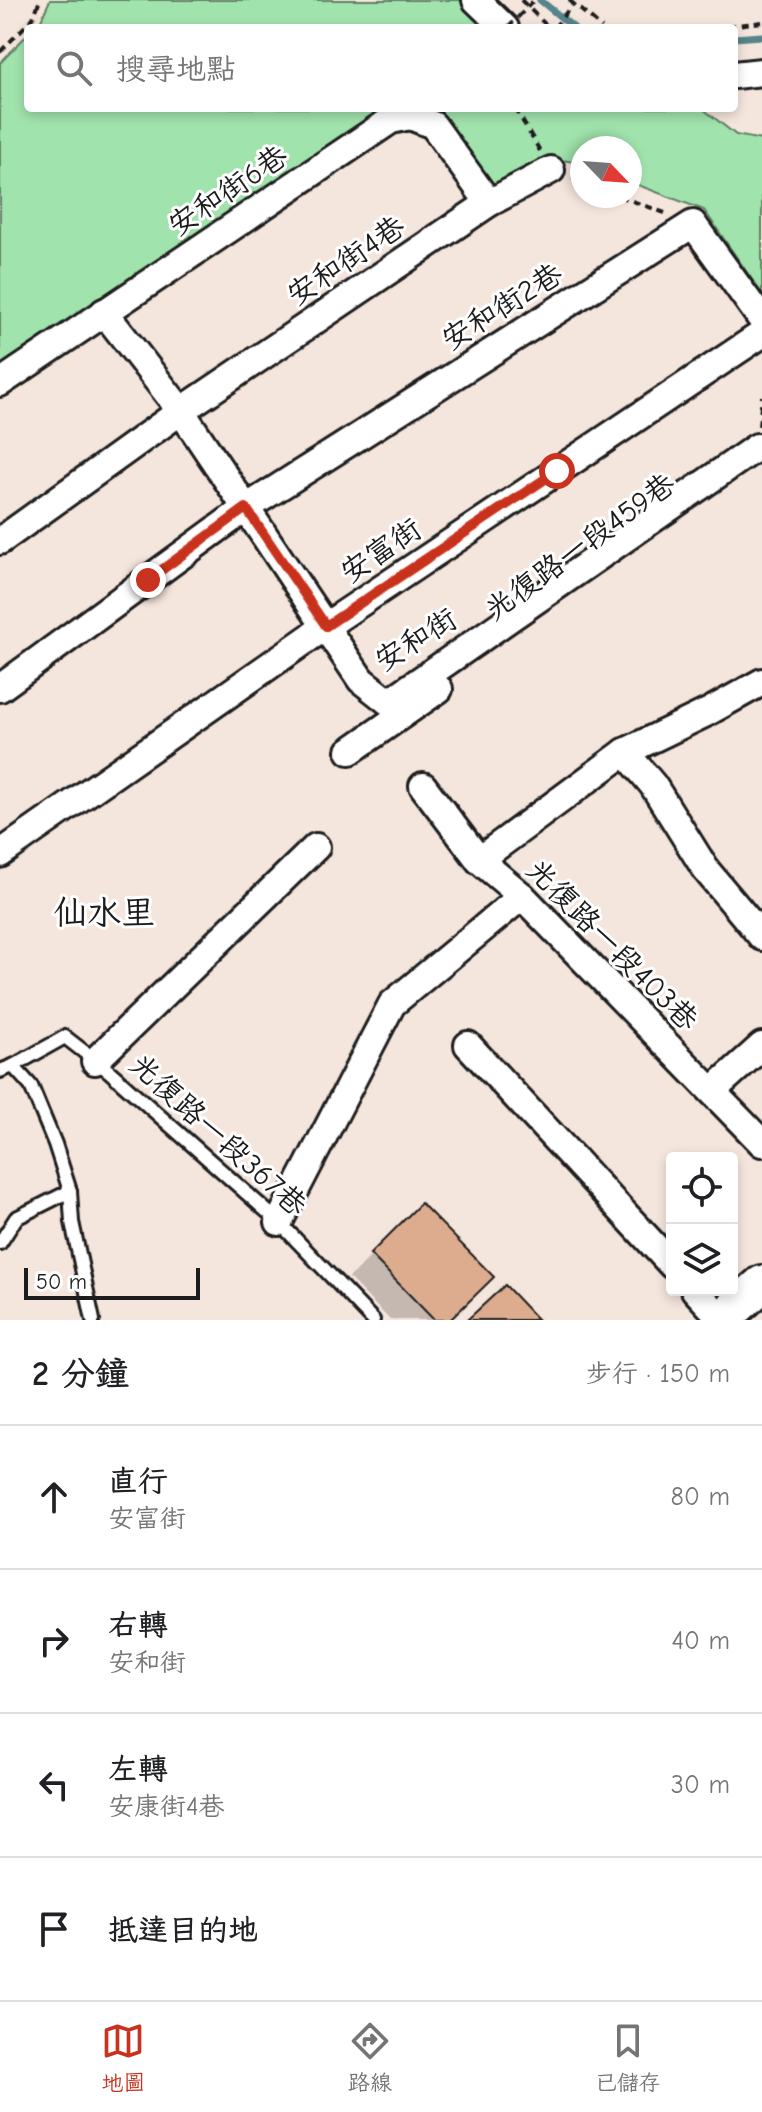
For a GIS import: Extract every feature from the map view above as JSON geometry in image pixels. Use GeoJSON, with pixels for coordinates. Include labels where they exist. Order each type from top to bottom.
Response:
{"type":"FeatureCollection","features":[{"type":"Feature","properties":{"kind":"main road"},"geometry":{"type":"LineString","coordinates":[[722,1320],[762,1284]]}},
{"type":"Feature","properties":{"kind":"street"},"geometry":{"type":"LineString","coordinates":[[476,0],[503,24]]}},
{"type":"Feature","properties":{"kind":"street"},"geometry":{"type":"LineString","coordinates":[[738,75],[762,72]]}},
{"type":"Feature","properties":{"kind":"street","name":"安和街6巷"},"geometry":{"type":"LineString","coordinates":[[0,383],[391,120],[410,116],[433,125],[489,203]]}},
{"type":"Feature","properties":{"kind":"street","name":"安和街4巷"},"geometry":{"type":"LineString","coordinates":[[0,541],[181,411],[489,203],[551,170]]}},
{"type":"Feature","properties":{"kind":"street"},"geometry":{"type":"LineString","coordinates":[[693,224],[762,320]]}},
{"type":"Feature","properties":{"kind":"street","name":"安和街2巷"},"geometry":{"type":"LineString","coordinates":[[0,688],[246,508],[693,224]]}},
{"type":"Feature","properties":{"kind":"street","name":"安和街"},"geometry":{"type":"LineString","coordinates":[[104,312],[181,411],[361,680],[389,702],[760,450]]}},
{"type":"Feature","properties":{"kind":"street","name":"安富街"},"geometry":{"type":"LineString","coordinates":[[0,854],[326,626],[762,334]]}},
{"type":"Feature","properties":{"kind":"street","name":"光復路一段459巷"},"geometry":{"type":"LineString","coordinates":[[350,751],[661,534],[760,450]]}},
{"type":"Feature","properties":{"kind":"street"},"geometry":{"type":"LineString","coordinates":[[479,860],[625,752],[762,682]]}},
{"type":"Feature","properties":{"kind":"street"},"geometry":{"type":"LineString","coordinates":[[625,752],[653,785],[706,870],[762,937]]}},
{"type":"Feature","properties":{"kind":"street","name":"光復路一段403巷"},"geometry":{"type":"LineString","coordinates":[[423,786],[479,860],[522,896],[762,1143]]}},
{"type":"Feature","properties":{"kind":"street"},"geometry":{"type":"LineString","coordinates":[[95,1061],[316,847]]}},
{"type":"Feature","properties":{"kind":"street"},"geometry":{"type":"LineString","coordinates":[[279,1222],[392,1004],[522,896]]}},
{"type":"Feature","properties":{"kind":"street"},"geometry":{"type":"LineString","coordinates":[[468,1045],[666,1259]]}},
{"type":"Feature","properties":{"kind":"street"},"geometry":{"type":"LineString","coordinates":[[712,1091],[762,1046]]}},
{"type":"Feature","properties":{"kind":"street"},"geometry":{"type":"LineString","coordinates":[[700,1296],[722,1320]]}},
{"type":"Feature","properties":{"kind":"lane","name":"光復路一段367巷"},"geometry":{"type":"LineString","coordinates":[[6,1069],[65,1037],[279,1222],[373,1320]]}},
{"type":"Feature","properties":{"kind":"lane"},"geometry":{"type":"LineString","coordinates":[[6,1069],[31,1086],[55,1144],[70,1191],[72,1222],[93,1320]]}},
{"type":"Feature","properties":{"kind":"lane"},"geometry":{"type":"LineString","coordinates":[[0,1243],[16,1218],[70,1191]]}},
{"type":"Feature","properties":{"kind":"path"},"geometry":{"type":"LineString","coordinates":[[27,24],[40,0]]}},
{"type":"Feature","properties":{"kind":"path"},"geometry":{"type":"LineString","coordinates":[[521,0],[547,24]]}},
{"type":"Feature","properties":{"kind":"path"},"geometry":{"type":"LineString","coordinates":[[511,24],[534,0]]}},
{"type":"Feature","properties":{"kind":"path"},"geometry":{"type":"LineString","coordinates":[[554,24],[571,2],[597,24]]}},
{"type":"Feature","properties":{"kind":"path"},"geometry":{"type":"LineString","coordinates":[[738,25],[762,22]]}},
{"type":"Feature","properties":{"kind":"path"},"geometry":{"type":"LineString","coordinates":[[0,52],[24,27]]}},
{"type":"Feature","properties":{"kind":"path"},"geometry":{"type":"LineString","coordinates":[[517,112],[551,170]]}},
{"type":"Feature","properties":{"kind":"path"},"geometry":{"type":"LineString","coordinates":[[642,205],[693,224]]}},
{"type":"Feature","properties":{"kind":"green space"},"geometry":{"type":"Polygon","coordinates":[[[50,0],[463,0],[488,24],[38,24],[50,0]]]}},
{"type":"Feature","properties":{"kind":"green space"},"geometry":{"type":"Polygon","coordinates":[[[24,38],[24,112],[389,112],[0,368],[0,63],[24,38]]]}},
{"type":"Feature","properties":{"kind":"green space"},"geometry":{"type":"Polygon","coordinates":[[[421,112],[707,112],[736,135],[762,140],[762,294],[704,210],[642,187],[642,136],[570,136],[570,161],[546,162],[523,170],[490,188],[421,112]]]}},
{"type":"Feature","properties":{"kind":"building"},"geometry":{"type":"Polygon","coordinates":[[[421,1203],[494,1277],[450,1320],[434,1320],[370,1254],[421,1203]]]}},
{"type":"Feature","properties":{"kind":"building"},"geometry":{"type":"Polygon","coordinates":[[[505,1285],[538,1320],[467,1320],[505,1285]]]}},
{"type":"Feature","properties":{"kind":"waterway"},"geometry":{"type":"LineString","coordinates":[[540,0],[569,24]]}},
{"type":"Feature","properties":{"kind":"waterway"},"geometry":{"type":"LineString","coordinates":[[738,38],[762,36]]}},
{"type":"Feature","properties":{"kind":"district","name":"仙水里"},"geometry":{"type":"Point","coordinates":[104,913]}},
{"type":"Feature","properties":{"kind":"route"},"geometry":{"type":"LineString","coordinates":[[148,580],[246,508],[326,626],[557,471]]}}]}
